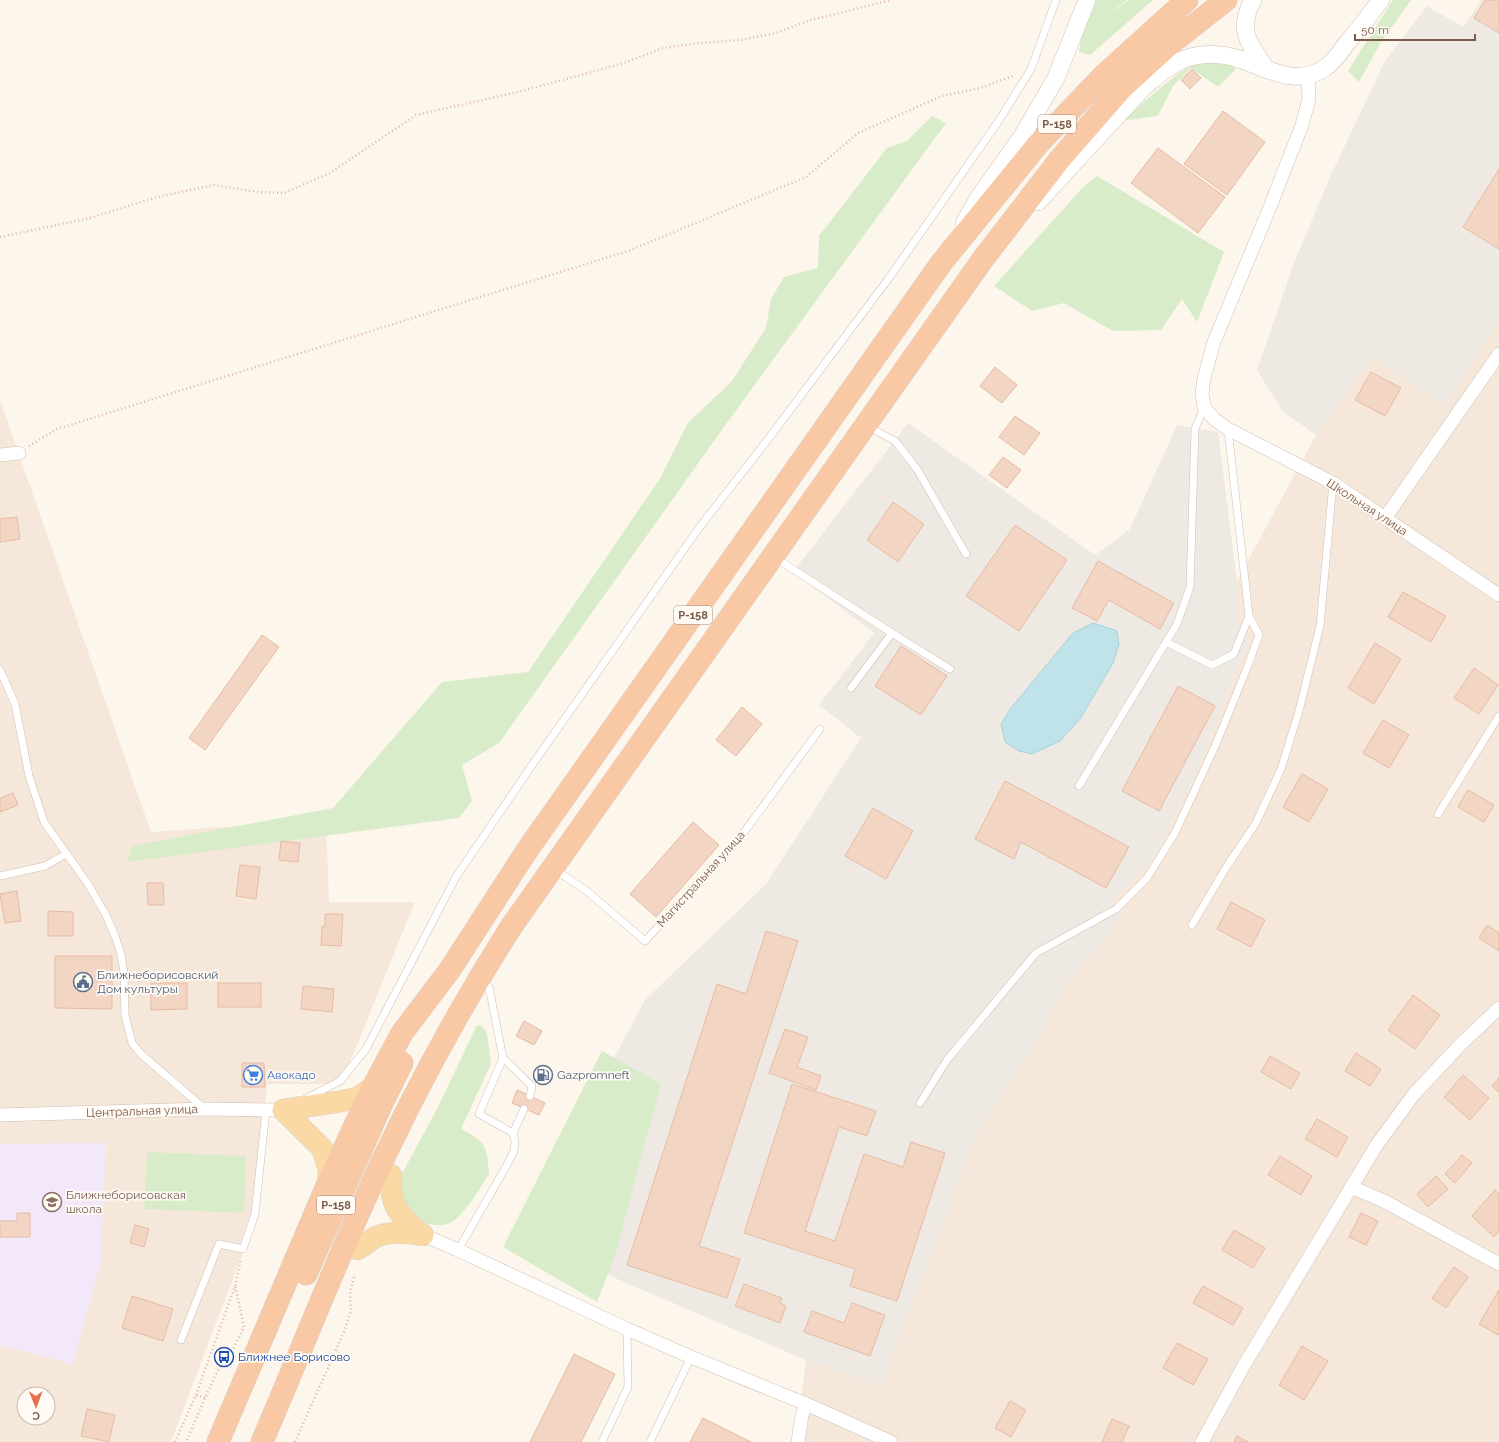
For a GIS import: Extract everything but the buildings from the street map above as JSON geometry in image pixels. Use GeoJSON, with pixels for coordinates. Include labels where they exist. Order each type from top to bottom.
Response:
{"type":"FeatureCollection","features":[{"type":"Feature","properties":{"kind":"highway","name":"Р-158"},"geometry":{"type":"LineString","coordinates":[[232,1442],[383,1101],[449,971],[528,849],[942,262],[1039,143],[1104,75],[1187,0]]}},
{"type":"Feature","properties":{"kind":"highway","name":"Р-158"},"geometry":{"type":"LineString","coordinates":[[262,1442],[360,1209],[394,1137],[475,983],[510,927],[983,259],[1060,159],[1121,89],[1169,45],[1226,0]]}},
{"type":"Feature","properties":{"kind":"highway"},"geometry":{"type":"LineString","coordinates":[[273,1442],[370,1219],[433,1086],[462,1032],[578,846],[616,777]]}},
{"type":"Feature","properties":{"kind":"highway"},"geometry":{"type":"LineString","coordinates":[[218,1442],[328,1183],[373,1087],[402,1034],[449,971]]}},
{"type":"Feature","properties":{"kind":"main road"},"geometry":{"type":"LineString","coordinates":[[275,1110],[357,1098],[373,1087]]}},
{"type":"Feature","properties":{"kind":"main road"},"geometry":{"type":"LineString","coordinates":[[275,1110],[322,1148],[329,1170],[328,1183]]}},
{"type":"Feature","properties":{"kind":"main road"},"geometry":{"type":"LineString","coordinates":[[391,1175],[390,1187],[395,1207],[408,1223],[423,1235]]}},
{"type":"Feature","properties":{"kind":"main road"},"geometry":{"type":"LineString","coordinates":[[358,1249],[376,1237],[389,1234],[407,1232],[423,1235]]}},
{"type":"Feature","properties":{"kind":"street"},"geometry":{"type":"LineString","coordinates":[[942,262],[979,197],[1020,138],[1056,78],[1086,0]]}},
{"type":"Feature","properties":{"kind":"street"},"geometry":{"type":"LineString","coordinates":[[1253,0],[1247,14],[1245,30],[1248,42],[1267,70]]}},
{"type":"Feature","properties":{"kind":"street"},"geometry":{"type":"LineString","coordinates":[[983,259],[1024,218],[1143,88],[1162,72],[1182,60],[1215,54],[1235,58],[1267,70],[1291,76],[1308,75],[1326,68],[1381,0]]}},
{"type":"Feature","properties":{"kind":"street"},"geometry":{"type":"LineString","coordinates":[[1204,407],[1202,393],[1204,378],[1214,342],[1302,125],[1309,99],[1308,75]]}},
{"type":"Feature","properties":{"kind":"street"},"geometry":{"type":"LineString","coordinates":[[1385,518],[1499,354]]}},
{"type":"Feature","properties":{"kind":"street","name":"Школьная улица"},"geometry":{"type":"LineString","coordinates":[[1204,407],[1214,418],[1228,429],[1333,483],[1499,595]]}},
{"type":"Feature","properties":{"kind":"street"},"geometry":{"type":"LineString","coordinates":[[0,456],[19,453]]}},
{"type":"Feature","properties":{"kind":"street"},"geometry":{"type":"LineString","coordinates":[[1202,1442],[1243,1367],[1376,1146],[1414,1094],[1461,1044],[1499,1008]]}},
{"type":"Feature","properties":{"kind":"street","name":"Центральная улица"},"geometry":{"type":"LineString","coordinates":[[0,1115],[205,1109],[275,1110]]}},
{"type":"Feature","properties":{"kind":"street"},"geometry":{"type":"LineString","coordinates":[[1351,1187],[1384,1201],[1499,1264]]}},
{"type":"Feature","properties":{"kind":"street"},"geometry":{"type":"LineString","coordinates":[[423,1235],[627,1329],[806,1404],[891,1442]]}},
{"type":"Feature","properties":{"kind":"street"},"geometry":{"type":"LineString","coordinates":[[798,1442],[802,1415],[806,1404]]}},
{"type":"Feature","properties":{"kind":"lane"},"geometry":{"type":"LineString","coordinates":[[181,1340],[219,1244],[244,1249],[255,1214],[275,1110],[340,1081],[366,1049],[460,871],[530,768],[699,528],[769,438],[889,278],[1000,119],[1031,69],[1056,0]]}},
{"type":"Feature","properties":{"kind":"lane"},"geometry":{"type":"LineString","coordinates":[[1079,786],[1177,624],[1190,587],[1195,429],[1204,407]]}},
{"type":"Feature","properties":{"kind":"lane"},"geometry":{"type":"LineString","coordinates":[[865,425],[895,441],[912,463],[966,554]]}},
{"type":"Feature","properties":{"kind":"lane"},"geometry":{"type":"LineString","coordinates":[[920,1104],[947,1060],[1036,953],[1116,909],[1147,878],[1175,833],[1216,744],[1259,635],[1249,616],[1228,429]]}},
{"type":"Feature","properties":{"kind":"lane"},"geometry":{"type":"LineString","coordinates":[[1192,925],[1227,866],[1256,823],[1281,769],[1299,711],[1320,626],[1333,483]]}},
{"type":"Feature","properties":{"kind":"lane"},"geometry":{"type":"LineString","coordinates":[[772,556],[892,634],[950,668]]}},
{"type":"Feature","properties":{"kind":"lane"},"geometry":{"type":"LineString","coordinates":[[1166,642],[1212,665],[1234,654],[1249,616]]}},
{"type":"Feature","properties":{"kind":"lane"},"geometry":{"type":"LineString","coordinates":[[850,688],[892,634]]}},
{"type":"Feature","properties":{"kind":"lane"},"geometry":{"type":"LineString","coordinates":[[0,670],[15,704],[28,776],[44,822],[88,884],[106,915],[117,942],[124,973],[125,1015],[127,1029],[132,1043],[142,1055],[205,1109]]}},
{"type":"Feature","properties":{"kind":"lane"},"geometry":{"type":"LineString","coordinates":[[1438,814],[1499,716]]}},
{"type":"Feature","properties":{"kind":"lane","name":"Магистральная улица"},"geometry":{"type":"LineString","coordinates":[[560,874],[588,892],[645,941],[739,839],[820,729]]}},
{"type":"Feature","properties":{"kind":"lane"},"geometry":{"type":"LineString","coordinates":[[0,876],[45,866],[66,854]]}},
{"type":"Feature","properties":{"kind":"lane"},"geometry":{"type":"LineString","coordinates":[[489,987],[503,1058],[479,1114],[513,1132]]}},
{"type":"Feature","properties":{"kind":"lane"},"geometry":{"type":"LineString","coordinates":[[503,1058],[532,1086],[530,1096]]}},
{"type":"Feature","properties":{"kind":"lane"},"geometry":{"type":"LineString","coordinates":[[458,1250],[510,1160],[514,1151],[513,1132],[524,1108]]}},
{"type":"Feature","properties":{"kind":"lane"},"geometry":{"type":"LineString","coordinates":[[602,1442],[628,1387],[627,1329]]}},
{"type":"Feature","properties":{"kind":"lane"},"geometry":{"type":"LineString","coordinates":[[650,1442],[691,1357]]}},
{"type":"Feature","properties":{"kind":"path"},"geometry":{"type":"LineString","coordinates":[[0,237],[90,218],[157,197],[214,185],[257,192],[284,192],[330,173],[416,115],[522,91],[621,64],[663,48],[740,40],[776,32],[811,20],[891,0]]}},
{"type":"Feature","properties":{"kind":"path"},"geometry":{"type":"LineString","coordinates":[[19,453],[58,429],[631,250],[806,177],[858,133],[942,96],[980,88],[1031,69]]}},
{"type":"Feature","properties":{"kind":"path"},"geometry":{"type":"LineString","coordinates":[[175,1442],[196,1395],[235,1286],[244,1249]]}},
{"type":"Feature","properties":{"kind":"path"},"geometry":{"type":"LineString","coordinates":[[295,1442],[344,1332],[351,1311],[350,1292],[355,1273]]}},
{"type":"Feature","properties":{"kind":"path"},"geometry":{"type":"LineString","coordinates":[[187,1440],[224,1357],[232,1351],[244,1327],[235,1286]]}},
{"type":"Feature","properties":{"kind":"path"},"geometry":{"type":"LineString","coordinates":[[196,1395],[205,1398]]}},
{"type":"Feature","properties":{"kind":"shaded area"},"geometry":{"type":"Polygon","coordinates":[[[1481,0],[1499,0],[1499,319],[1445,406],[1372,357],[1316,435],[1283,412],[1257,370],[1294,263],[1330,177],[1385,61],[1427,6],[1463,27],[1481,0]]]}},
{"type":"Feature","properties":{"kind":"shaded area"},"geometry":{"type":"Polygon","coordinates":[[[1499,319],[1499,1442],[795,1442],[806,1360],[881,1385],[977,1133],[1036,1044],[1064,986],[1107,937],[1112,900],[1142,872],[1156,853],[1194,779],[1250,637],[1239,629],[1237,581],[1316,435],[1372,356],[1445,406],[1499,319]]]}},
{"type":"Feature","properties":{"kind":"shaded area"},"geometry":{"type":"Polygon","coordinates":[[[0,400],[151,832],[326,820],[329,902],[415,902],[341,1084],[267,1084],[258,1213],[171,1442],[0,1442],[0,400]]]}},
{"type":"Feature","properties":{"kind":"shaded area"},"geometry":{"type":"Polygon","coordinates":[[[908,423],[1095,555],[1130,529],[1177,425],[1218,432],[1237,581],[1239,629],[1250,637],[1194,779],[1156,853],[1142,872],[1112,900],[1122,914],[1107,937],[1064,986],[1036,1044],[977,1133],[881,1386],[806,1360],[615,1278],[526,1222],[645,1000],[766,884],[861,738],[819,705],[874,633],[793,572],[908,423]]]}},
{"type":"Feature","properties":{"kind":"shaded area","name":"Ближнеборисовская школа"},"geometry":{"type":"Polygon","coordinates":[[[106,1143],[101,1260],[73,1364],[0,1345],[0,1144],[106,1143]]]}},
{"type":"Feature","properties":{"kind":"green space"},"geometry":{"type":"Polygon","coordinates":[[[1094,0],[1127,0],[1103,18],[1129,0],[1153,0],[1090,55],[1079,52],[1082,32],[1096,23],[1084,30],[1094,0]]]}},
{"type":"Feature","properties":{"kind":"green space"},"geometry":{"type":"Polygon","coordinates":[[[1393,0],[1411,0],[1381,42],[1359,82],[1348,71],[1393,0]]]}},
{"type":"Feature","properties":{"kind":"green space"},"geometry":{"type":"Polygon","coordinates":[[[1214,61],[1229,64],[1236,69],[1218,87],[1191,68],[1173,86],[1158,116],[1121,121],[1180,72],[1193,65],[1214,61]]]}},
{"type":"Feature","properties":{"kind":"green space"},"geometry":{"type":"Polygon","coordinates":[[[932,116],[946,123],[729,420],[499,743],[462,765],[472,801],[459,818],[127,862],[132,846],[333,808],[442,682],[528,672],[661,477],[688,423],[732,381],[766,328],[771,299],[784,277],[818,268],[819,236],[887,148],[907,141],[932,116]]]}},
{"type":"Feature","properties":{"kind":"green space"},"geometry":{"type":"Polygon","coordinates":[[[1097,176],[1224,252],[1197,322],[1182,299],[1161,330],[1113,331],[1064,303],[1032,311],[994,286],[1083,187],[1097,176]]]}},
{"type":"Feature","properties":{"kind":"green space"},"geometry":{"type":"Polygon","coordinates":[[[477,1025],[482,1026],[487,1033],[491,1064],[461,1129],[476,1138],[484,1146],[489,1174],[477,1194],[455,1220],[441,1225],[426,1224],[413,1220],[397,1183],[438,1107],[477,1025]]]}},
{"type":"Feature","properties":{"kind":"green space"},"geometry":{"type":"Polygon","coordinates":[[[602,1051],[661,1084],[615,1255],[597,1302],[503,1247],[602,1051]]]}},
{"type":"Feature","properties":{"kind":"green space"},"geometry":{"type":"Polygon","coordinates":[[[147,1152],[246,1156],[244,1213],[144,1209],[147,1152]]]}},
{"type":"Feature","properties":{"kind":"water"},"geometry":{"type":"Polygon","coordinates":[[[1093,623],[1117,631],[1119,644],[1113,663],[1080,719],[1060,741],[1032,754],[1019,751],[1005,742],[1001,724],[1011,708],[1073,633],[1093,623]]]}},
{"type":"Feature","properties":{"kind":"place","name":"Ближнеборисовский Дом культуры"},"geometry":{"type":"Point","coordinates":[83,982]}},
{"type":"Feature","properties":{"kind":"place","name":"Авокадо"},"geometry":{"type":"Point","coordinates":[253,1075]}},
{"type":"Feature","properties":{"kind":"place","name":"Gazpromneft"},"geometry":{"type":"Point","coordinates":[543,1075]}},
{"type":"Feature","properties":{"kind":"place","name":"Ближнеборисовская школа"},"geometry":{"type":"Point","coordinates":[52,1202]}},
{"type":"Feature","properties":{"kind":"place","name":"Ближнее Борисово"},"geometry":{"type":"Point","coordinates":[224,1357]}}]}
